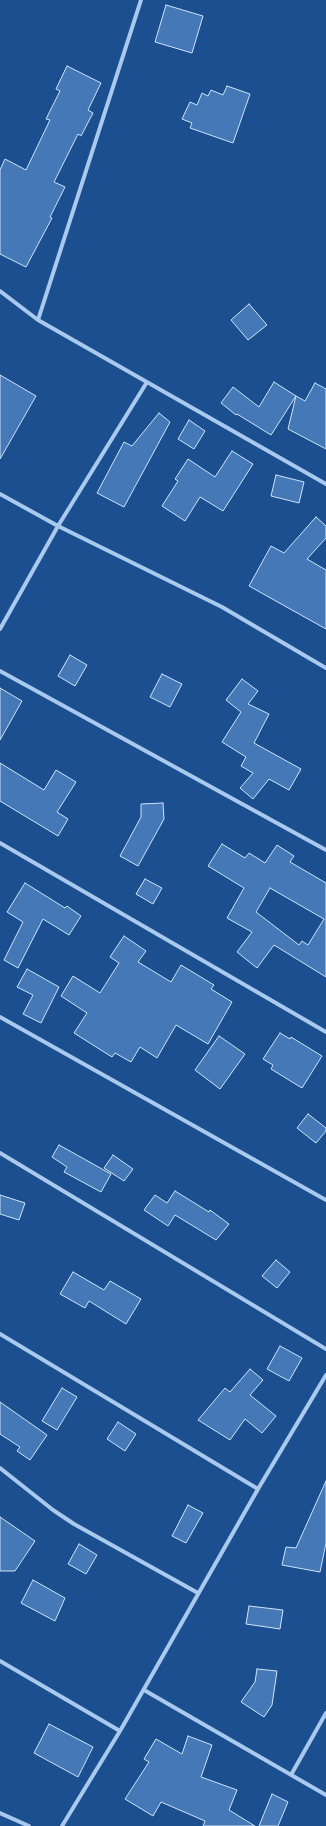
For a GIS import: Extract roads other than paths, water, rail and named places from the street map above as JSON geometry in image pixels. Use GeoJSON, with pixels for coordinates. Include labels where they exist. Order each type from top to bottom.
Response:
{"type":"FeatureCollection","features":[{"type":"Feature","properties":{"kind":"street"},"geometry":{"type":"LineString","coordinates":[[38,320],[141,0]]}},
{"type":"Feature","properties":{"kind":"street"},"geometry":{"type":"LineString","coordinates":[[0,291],[38,320],[326,484]]}},
{"type":"Feature","properties":{"kind":"street"},"geometry":{"type":"LineString","coordinates":[[0,629],[58,526],[147,382]]}},
{"type":"Feature","properties":{"kind":"street"},"geometry":{"type":"LineString","coordinates":[[0,494],[58,526],[222,607],[326,668]]}},
{"type":"Feature","properties":{"kind":"street"},"geometry":{"type":"LineString","coordinates":[[0,671],[326,850]]}},
{"type":"Feature","properties":{"kind":"street"},"geometry":{"type":"LineString","coordinates":[[0,843],[326,1032]]}},
{"type":"Feature","properties":{"kind":"street"},"geometry":{"type":"LineString","coordinates":[[0,1017],[326,1200]]}},
{"type":"Feature","properties":{"kind":"street"},"geometry":{"type":"LineString","coordinates":[[0,1153],[326,1349]]}},
{"type":"Feature","properties":{"kind":"street"},"geometry":{"type":"LineString","coordinates":[[0,1334],[258,1489]]}},
{"type":"Feature","properties":{"kind":"street"},"geometry":{"type":"LineString","coordinates":[[62,1826],[144,1690],[258,1489],[326,1375]]}},
{"type":"Feature","properties":{"kind":"street"},"geometry":{"type":"LineString","coordinates":[[0,1468],[53,1510],[74,1524],[198,1593]]}},
{"type":"Feature","properties":{"kind":"street"},"geometry":{"type":"LineString","coordinates":[[0,1661],[120,1731]]}},
{"type":"Feature","properties":{"kind":"street"},"geometry":{"type":"LineString","coordinates":[[144,1690],[326,1795]]}},
{"type":"Feature","properties":{"kind":"street"},"geometry":{"type":"LineString","coordinates":[[291,1775],[326,1713]]}},
{"type":"Feature","properties":{"kind":"street"},"geometry":{"type":"LineString","coordinates":[[0,1813],[28,1826]]}}]}
